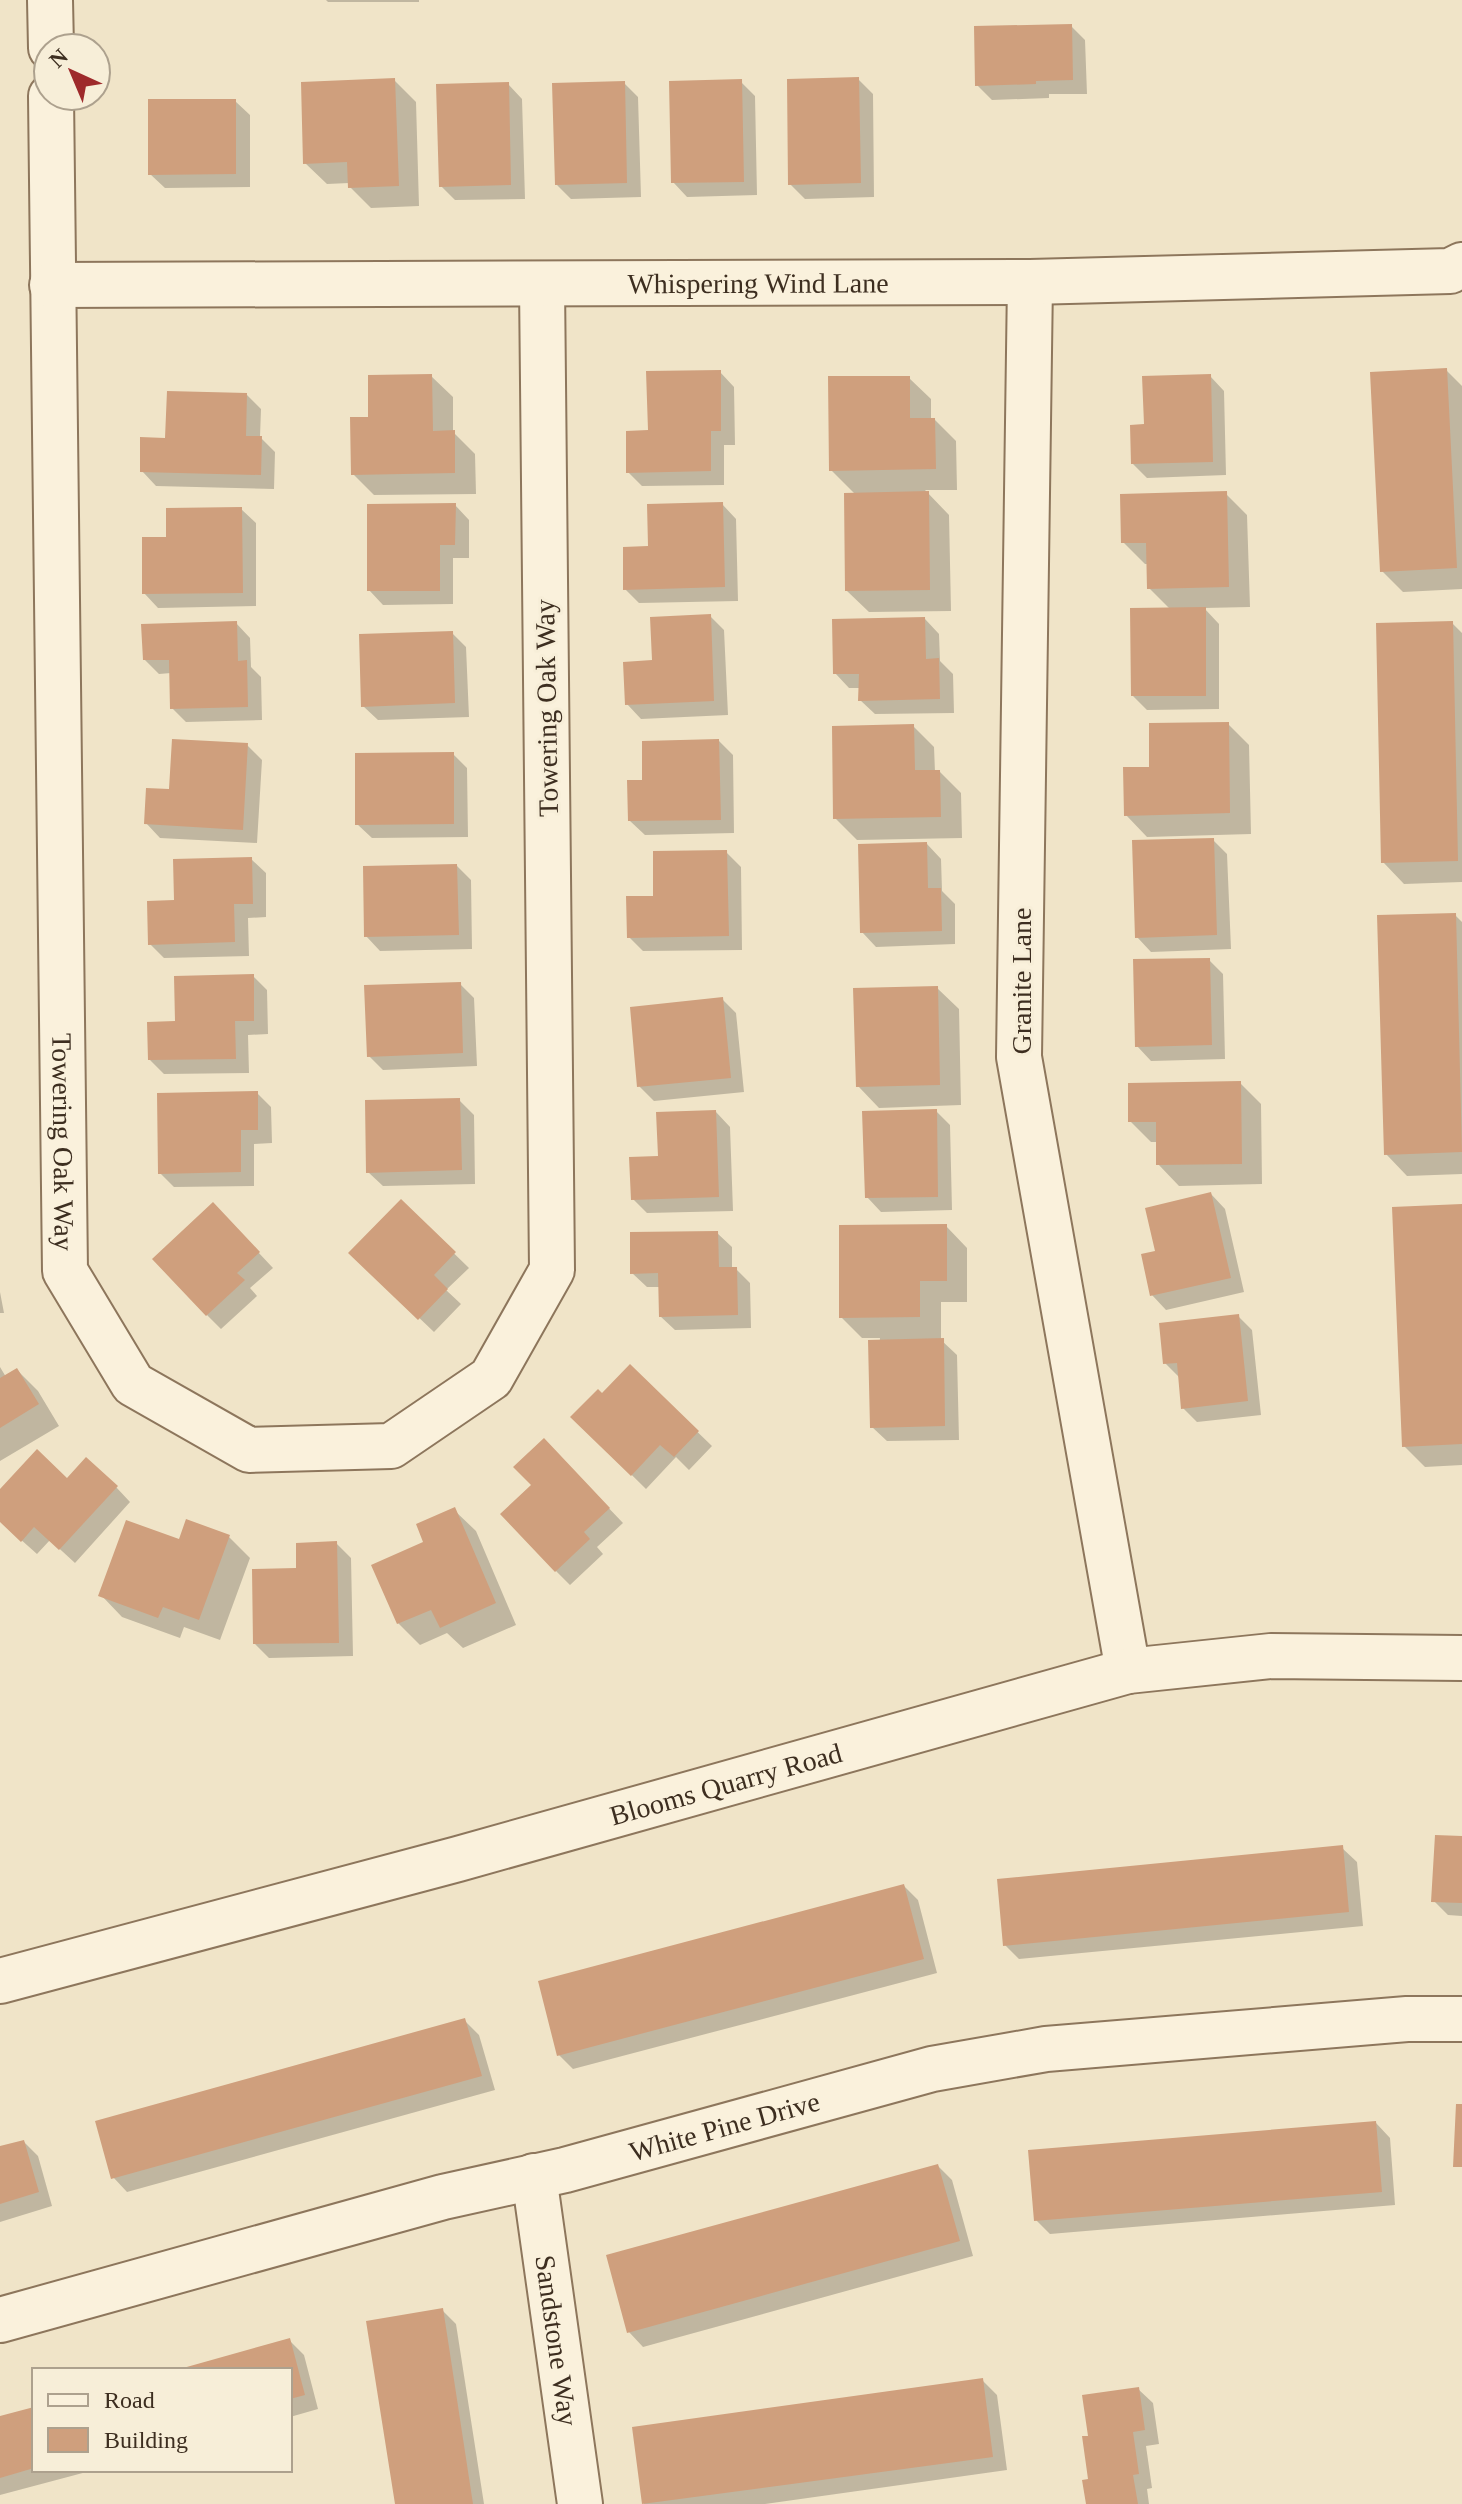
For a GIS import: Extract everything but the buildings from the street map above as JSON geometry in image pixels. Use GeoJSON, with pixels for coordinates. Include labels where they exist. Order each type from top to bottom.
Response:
{"type":"FeatureCollection","features":[{"type":"Feature","properties":{"kind":"street"},"geometry":{"type":"LineString","coordinates":[[50,0],[51,32]]}},
{"type":"Feature","properties":{"kind":"street","name":"Towering Oak Way"},"geometry":{"type":"LineString","coordinates":[[51,112],[65,1271],[133,1384],[249,1450],[391,1446],[491,1378],[552,1270],[542,284]]}},
{"type":"Feature","properties":{"kind":"street","name":"Whispering Wind Lane"},"geometry":{"type":"LineString","coordinates":[[52,285],[1030,282],[1450,271],[1462,265]]}},
{"type":"Feature","properties":{"kind":"street","name":"Granite Lane"},"geometry":{"type":"LineString","coordinates":[[1030,282],[1019,1057],[1128,1671]]}},
{"type":"Feature","properties":{"kind":"street","name":"Blooms Quarry Road"},"geometry":{"type":"LineString","coordinates":[[0,1981],[443,1863],[1128,1671],[1271,1656],[1462,1658]]}},
{"type":"Feature","properties":{"kind":"street","name":"White Pine Drive"},"geometry":{"type":"LineString","coordinates":[[0,2320],[443,2197],[565,2170],[932,2069],[1032,2051],[1407,2019],[1462,2019]]}},
{"type":"Feature","properties":{"kind":"street","name":"Sandstone Way"},"geometry":{"type":"LineString","coordinates":[[534,2176],[580,2504]]}}]}
